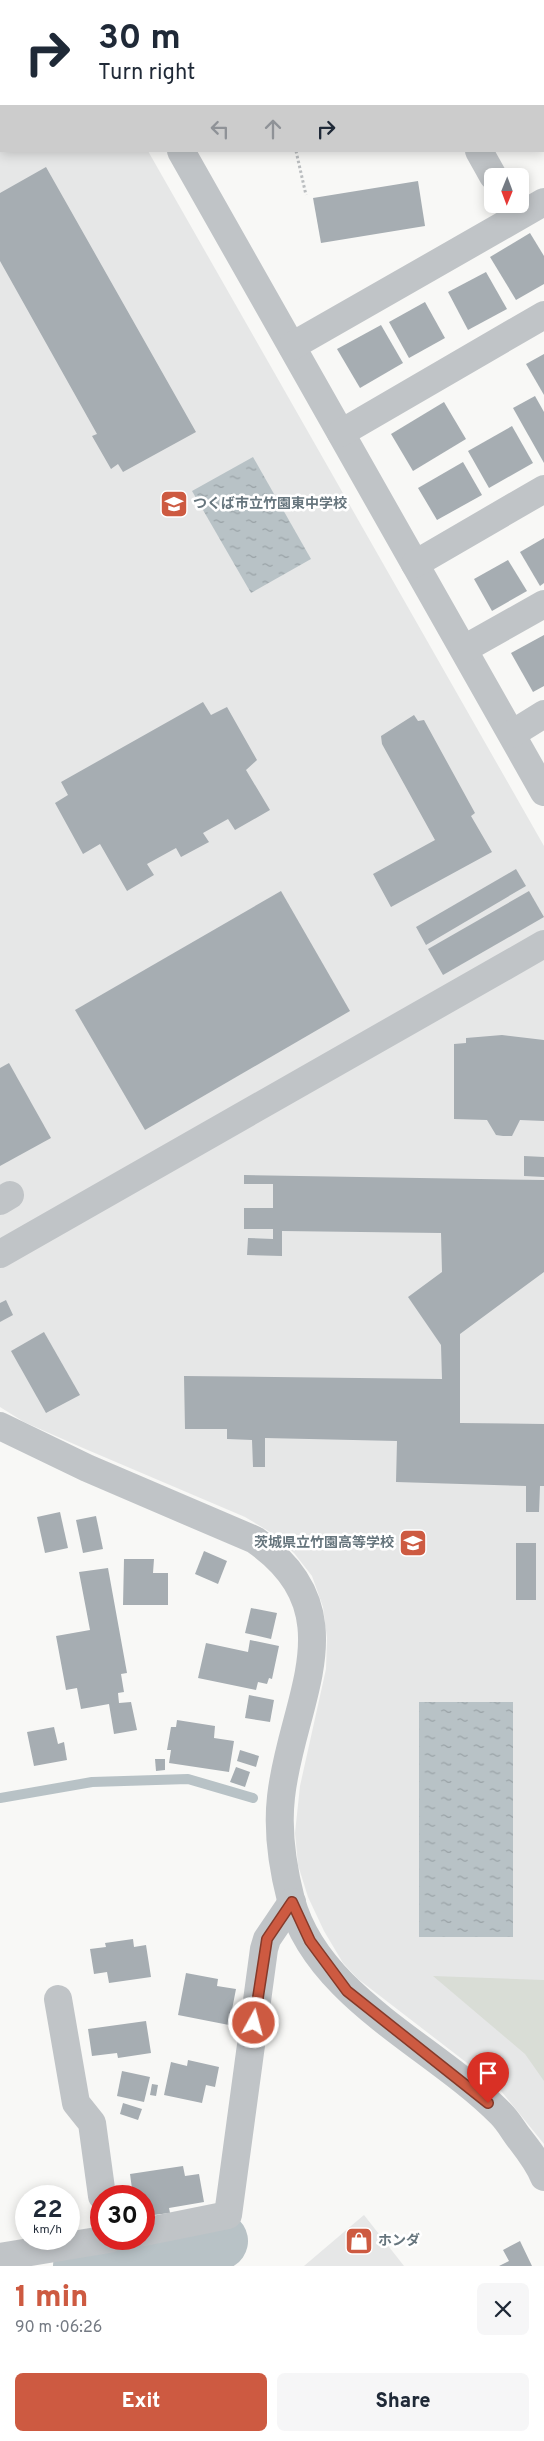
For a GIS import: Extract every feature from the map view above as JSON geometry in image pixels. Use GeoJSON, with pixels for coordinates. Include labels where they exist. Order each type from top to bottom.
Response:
{"type":"FeatureCollection","features":[{"type":"Feature","properties":{"kind":"street"},"geometry":{"type":"LineString","coordinates":[[182,152],[544,792]]}},
{"type":"Feature","properties":{"kind":"street"},"geometry":{"type":"LineString","coordinates":[[479,152],[488,168]]}},
{"type":"Feature","properties":{"kind":"street"},"geometry":{"type":"LineString","coordinates":[[529,206],[544,202]]}},
{"type":"Feature","properties":{"kind":"street"},"geometry":{"type":"LineString","coordinates":[[292,346],[509,213]]}},
{"type":"Feature","properties":{"kind":"street"},"geometry":{"type":"LineString","coordinates":[[341,433],[544,316]]}},
{"type":"Feature","properties":{"kind":"street"},"geometry":{"type":"LineString","coordinates":[[415,564],[544,489]]}},
{"type":"Feature","properties":{"kind":"street"},"geometry":{"type":"LineString","coordinates":[[464,649],[544,604]]}},
{"type":"Feature","properties":{"kind":"street"},"geometry":{"type":"LineString","coordinates":[[512,734],[544,714]]}},
{"type":"Feature","properties":{"kind":"street"},"geometry":{"type":"LineString","coordinates":[[0,1254],[544,944]]}},
{"type":"Feature","properties":{"kind":"street"},"geometry":{"type":"LineString","coordinates":[[0,1426],[87,1468],[255,1540],[272,1552],[296,1582],[310,1613],[313,1647],[281,1795],[279,1844],[292,1902],[310,1941],[347,1991],[501,2114],[539,2164],[544,2177]]}},
{"type":"Feature","properties":{"kind":"street"},"geometry":{"type":"LineString","coordinates":[[155,2230],[228,2215],[264,1949],[267,1939],[292,1902]]}},
{"type":"Feature","properties":{"kind":"street"},"geometry":{"type":"LineString","coordinates":[[58,1999],[76,2103],[92,2123],[100,2185]]}},
{"type":"Feature","properties":{"kind":"street"},"geometry":{"type":"LineString","coordinates":[[0,2257],[90,2242]]}},
{"type":"Feature","properties":{"kind":"path"},"geometry":{"type":"LineString","coordinates":[[296,152],[306,195]]}},
{"type":"Feature","properties":{"kind":"shaded area","name":"つくば市立竹園東中学校"},"geometry":{"type":"Polygon","coordinates":[[[0,152],[149,152],[544,846],[544,932],[0,1239],[0,152]]]}},
{"type":"Feature","properties":{"kind":"shaded area","name":"茨城県立竹園高等学校"},"geometry":{"type":"Polygon","coordinates":[[[544,956],[544,2144],[497,2086],[358,1979],[343,1963],[324,1931],[308,1897],[298,1865],[295,1833],[300,1786],[326,1669],[327,1638],[323,1607],[312,1576],[294,1553],[270,1532],[245,1517],[24,1422],[0,1407],[0,1268],[544,956]]]}},
{"type":"Feature","properties":{"kind":"shaded area"},"geometry":{"type":"Polygon","coordinates":[[[433,1976],[544,1980],[544,2081],[525,2054],[433,1976]]]}},
{"type":"Feature","properties":{"kind":"shaded area","name":"ホンダ"},"geometry":{"type":"Polygon","coordinates":[[[364,2215],[404,2266],[304,2266],[364,2215]]]}},
{"type":"Feature","properties":{"kind":"water"},"geometry":{"type":"Polygon","coordinates":[[[253,457],[311,559],[251,593],[192,491],[253,457]]]}},
{"type":"Feature","properties":{"kind":"water"},"geometry":{"type":"Polygon","coordinates":[[[419,1702],[513,1702],[513,1937],[419,1937],[419,1702]]]}},
{"type":"Feature","properties":{"kind":"building"},"geometry":{"type":"Polygon","coordinates":[[[46,167],[196,432],[123,472],[118,464],[111,469],[92,436],[97,434],[0,261],[0,193],[46,167]]]}},
{"type":"Feature","properties":{"kind":"building"},"geometry":{"type":"Polygon","coordinates":[[[418,181],[425,226],[321,243],[313,198],[418,181]]]}},
{"type":"Feature","properties":{"kind":"building"},"geometry":{"type":"Polygon","coordinates":[[[530,233],[544,256],[544,284],[516,300],[490,257],[530,233]]]}},
{"type":"Feature","properties":{"kind":"building"},"geometry":{"type":"Polygon","coordinates":[[[486,272],[507,309],[468,330],[448,292],[486,272]]]}},
{"type":"Feature","properties":{"kind":"building"},"geometry":{"type":"Polygon","coordinates":[[[425,302],[445,338],[409,358],[389,322],[425,302]]]}},
{"type":"Feature","properties":{"kind":"building"},"geometry":{"type":"Polygon","coordinates":[[[381,325],[403,363],[360,388],[337,349],[381,325]]]}},
{"type":"Feature","properties":{"kind":"building"},"geometry":{"type":"Polygon","coordinates":[[[544,354],[544,395],[526,364],[544,354]]]}},
{"type":"Feature","properties":{"kind":"building"},"geometry":{"type":"Polygon","coordinates":[[[535,396],[544,412],[544,463],[513,408],[535,396]]]}},
{"type":"Feature","properties":{"kind":"building"},"geometry":{"type":"Polygon","coordinates":[[[444,402],[466,439],[413,471],[391,434],[444,402]]]}},
{"type":"Feature","properties":{"kind":"building"},"geometry":{"type":"Polygon","coordinates":[[[512,426],[533,463],[489,488],[468,451],[512,426]]]}},
{"type":"Feature","properties":{"kind":"building"},"geometry":{"type":"Polygon","coordinates":[[[463,462],[482,495],[437,520],[418,488],[463,462]]]}},
{"type":"Feature","properties":{"kind":"building"},"geometry":{"type":"Polygon","coordinates":[[[544,538],[544,583],[540,586],[520,552],[544,538]]]}},
{"type":"Feature","properties":{"kind":"building"},"geometry":{"type":"Polygon","coordinates":[[[508,560],[527,591],[492,611],[474,579],[508,560]]]}},
{"type":"Feature","properties":{"kind":"building"},"geometry":{"type":"Polygon","coordinates":[[[544,635],[544,686],[533,692],[511,653],[544,635]]]}},
{"type":"Feature","properties":{"kind":"building"},"geometry":{"type":"Polygon","coordinates":[[[203,702],[211,715],[227,707],[257,760],[246,770],[270,810],[235,830],[228,819],[203,833],[209,842],[181,857],[176,848],[147,864],[154,875],[127,891],[100,844],[83,854],[55,803],[68,795],[61,782],[203,702]]]}},
{"type":"Feature","properties":{"kind":"building"},"geometry":{"type":"Polygon","coordinates":[[[414,715],[418,721],[424,720],[475,813],[471,816],[492,852],[391,907],[373,874],[435,840],[382,744],[381,736],[414,715]]]}},
{"type":"Feature","properties":{"kind":"building"},"geometry":{"type":"Polygon","coordinates":[[[516,869],[526,886],[426,945],[416,927],[516,869]]]}},
{"type":"Feature","properties":{"kind":"building"},"geometry":{"type":"Polygon","coordinates":[[[281,891],[350,1011],[145,1130],[75,1010],[281,891]]]}},
{"type":"Feature","properties":{"kind":"building"},"geometry":{"type":"Polygon","coordinates":[[[529,891],[544,917],[443,975],[428,949],[529,891]]]}},
{"type":"Feature","properties":{"kind":"building"},"geometry":{"type":"Polygon","coordinates":[[[502,1035],[544,1040],[544,1121],[520,1120],[512,1136],[496,1135],[487,1120],[454,1119],[454,1044],[466,1043],[466,1038],[502,1035]]]}},
{"type":"Feature","properties":{"kind":"building"},"geometry":{"type":"Polygon","coordinates":[[[9,1063],[51,1138],[0,1166],[0,1068],[9,1063]]]}},
{"type":"Feature","properties":{"kind":"building"},"geometry":{"type":"Polygon","coordinates":[[[524,1156],[544,1157],[544,1177],[524,1176],[524,1156]]]}},
{"type":"Feature","properties":{"kind":"building"},"geometry":{"type":"Polygon","coordinates":[[[244,1175],[544,1180],[544,1272],[460,1334],[460,1423],[544,1424],[544,1486],[540,1486],[539,1512],[526,1512],[526,1486],[396,1482],[397,1441],[265,1438],[265,1467],[253,1467],[252,1440],[227,1439],[227,1429],[185,1429],[184,1376],[442,1379],[441,1345],[408,1297],[442,1272],[441,1233],[282,1231],[282,1256],[247,1255],[248,1238],[273,1239],[273,1229],[244,1229],[244,1208],[273,1208],[273,1184],[244,1184],[244,1175]]]}},
{"type":"Feature","properties":{"kind":"building"},"geometry":{"type":"Polygon","coordinates":[[[6,1300],[13,1315],[0,1322],[0,1303],[6,1300]]]}},
{"type":"Feature","properties":{"kind":"building"},"geometry":{"type":"Polygon","coordinates":[[[44,1332],[80,1395],[46,1413],[11,1351],[44,1332]]]}},
{"type":"Feature","properties":{"kind":"building"},"geometry":{"type":"Polygon","coordinates":[[[60,1512],[68,1548],[45,1553],[37,1517],[60,1512]]]}},
{"type":"Feature","properties":{"kind":"building"},"geometry":{"type":"Polygon","coordinates":[[[96,1516],[103,1549],[83,1553],[76,1520],[96,1516]]]}},
{"type":"Feature","properties":{"kind":"building"},"geometry":{"type":"Polygon","coordinates":[[[516,1543],[536,1543],[536,1600],[516,1600],[516,1543]]]}},
{"type":"Feature","properties":{"kind":"building"},"geometry":{"type":"Polygon","coordinates":[[[204,1551],[227,1561],[218,1584],[195,1574],[204,1551]]]}},
{"type":"Feature","properties":{"kind":"building"},"geometry":{"type":"Polygon","coordinates":[[[124,1559],[154,1559],[153,1573],[168,1573],[168,1605],[123,1605],[124,1559]]]}},
{"type":"Feature","properties":{"kind":"building"},"geometry":{"type":"Polygon","coordinates":[[[108,1568],[127,1673],[121,1674],[124,1692],[118,1693],[119,1703],[131,1702],[137,1730],[114,1734],[109,1704],[81,1709],[77,1688],[66,1690],[56,1636],[90,1630],[79,1572],[108,1568]]]}},
{"type":"Feature","properties":{"kind":"building"},"geometry":{"type":"Polygon","coordinates":[[[251,1608],[277,1613],[271,1639],[245,1633],[251,1608]]]}},
{"type":"Feature","properties":{"kind":"building"},"geometry":{"type":"Polygon","coordinates":[[[250,1640],[279,1646],[272,1679],[269,1678],[267,1684],[258,1682],[256,1690],[198,1678],[206,1643],[248,1652],[250,1640]]]}},
{"type":"Feature","properties":{"kind":"building"},"geometry":{"type":"Polygon","coordinates":[[[249,1695],[274,1700],[270,1722],[245,1718],[249,1695]]]}},
{"type":"Feature","properties":{"kind":"building"},"geometry":{"type":"Polygon","coordinates":[[[177,1720],[215,1726],[214,1738],[234,1741],[229,1772],[169,1763],[171,1750],[167,1750],[171,1727],[176,1727],[177,1720]]]}},
{"type":"Feature","properties":{"kind":"building"},"geometry":{"type":"Polygon","coordinates":[[[54,1727],[58,1744],[64,1742],[67,1760],[34,1766],[27,1732],[54,1727]]]}},
{"type":"Feature","properties":{"kind":"building"},"geometry":{"type":"Polygon","coordinates":[[[240,1750],[259,1756],[256,1767],[237,1761],[240,1750]]]}},
{"type":"Feature","properties":{"kind":"building"},"geometry":{"type":"Polygon","coordinates":[[[155,1759],[165,1759],[165,1770],[156,1771],[155,1759]]]}},
{"type":"Feature","properties":{"kind":"building"},"geometry":{"type":"Polygon","coordinates":[[[236,1767],[250,1772],[245,1787],[230,1782],[236,1767]]]}},
{"type":"Feature","properties":{"kind":"building"},"geometry":{"type":"Polygon","coordinates":[[[133,1939],[134,1947],[146,1945],[151,1977],[109,1983],[107,1972],[94,1974],[90,1949],[106,1947],[105,1943],[133,1939]]]}},
{"type":"Feature","properties":{"kind":"building"},"geometry":{"type":"Polygon","coordinates":[[[186,1973],[218,1979],[217,1986],[236,1989],[229,2025],[178,2015],[186,1973]]]}},
{"type":"Feature","properties":{"kind":"building"},"geometry":{"type":"Polygon","coordinates":[[[146,2021],[151,2053],[118,2058],[117,2053],[92,2056],[88,2029],[146,2021]]]}},
{"type":"Feature","properties":{"kind":"building"},"geometry":{"type":"Polygon","coordinates":[[[188,2060],[219,2067],[215,2087],[206,2085],[202,2103],[164,2095],[171,2062],[187,2066],[188,2060]]]}},
{"type":"Feature","properties":{"kind":"building"},"geometry":{"type":"Polygon","coordinates":[[[122,2071],[150,2077],[144,2102],[117,2096],[122,2071]]]}},
{"type":"Feature","properties":{"kind":"building"},"geometry":{"type":"Polygon","coordinates":[[[152,2084],[158,2085],[156,2096],[150,2095],[152,2084]]]}},
{"type":"Feature","properties":{"kind":"building"},"geometry":{"type":"Polygon","coordinates":[[[123,2103],[142,2109],[138,2120],[120,2114],[123,2103]]]}},
{"type":"Feature","properties":{"kind":"building"},"geometry":{"type":"Polygon","coordinates":[[[183,2166],[185,2176],[199,2174],[204,2202],[169,2208],[170,2213],[155,2215],[155,2185],[132,2185],[130,2174],[183,2166]]]}},
{"type":"Feature","properties":{"kind":"building"},"geometry":{"type":"Polygon","coordinates":[[[520,2241],[532,2266],[499,2266],[509,2261],[503,2250],[520,2241]]]}},
{"type":"Feature","properties":{"kind":"waterway"},"geometry":{"type":"LineString","coordinates":[[0,1798],[92,1782],[188,1779],[253,1798]]}},
{"type":"Feature","properties":{"kind":"waterway"},"geometry":{"type":"LineString","coordinates":[[82,2266],[219,2241]]}},
{"type":"Feature","properties":{"kind":"place","name":"つくば市立竹園東中学校"},"geometry":{"type":"Point","coordinates":[174,504]}},
{"type":"Feature","properties":{"kind":"place","name":"茨城県立竹園高等学校"},"geometry":{"type":"Point","coordinates":[413,1543]}},
{"type":"Feature","properties":{"kind":"place","name":"ホンダ"},"geometry":{"type":"Point","coordinates":[359,2241]}},
{"type":"Feature","properties":{"kind":"route"},"geometry":{"type":"LineString","coordinates":[[254,2023],[267,1939],[292,1902],[310,1941],[347,1991],[434,2058],[488,2103]]}}]}
